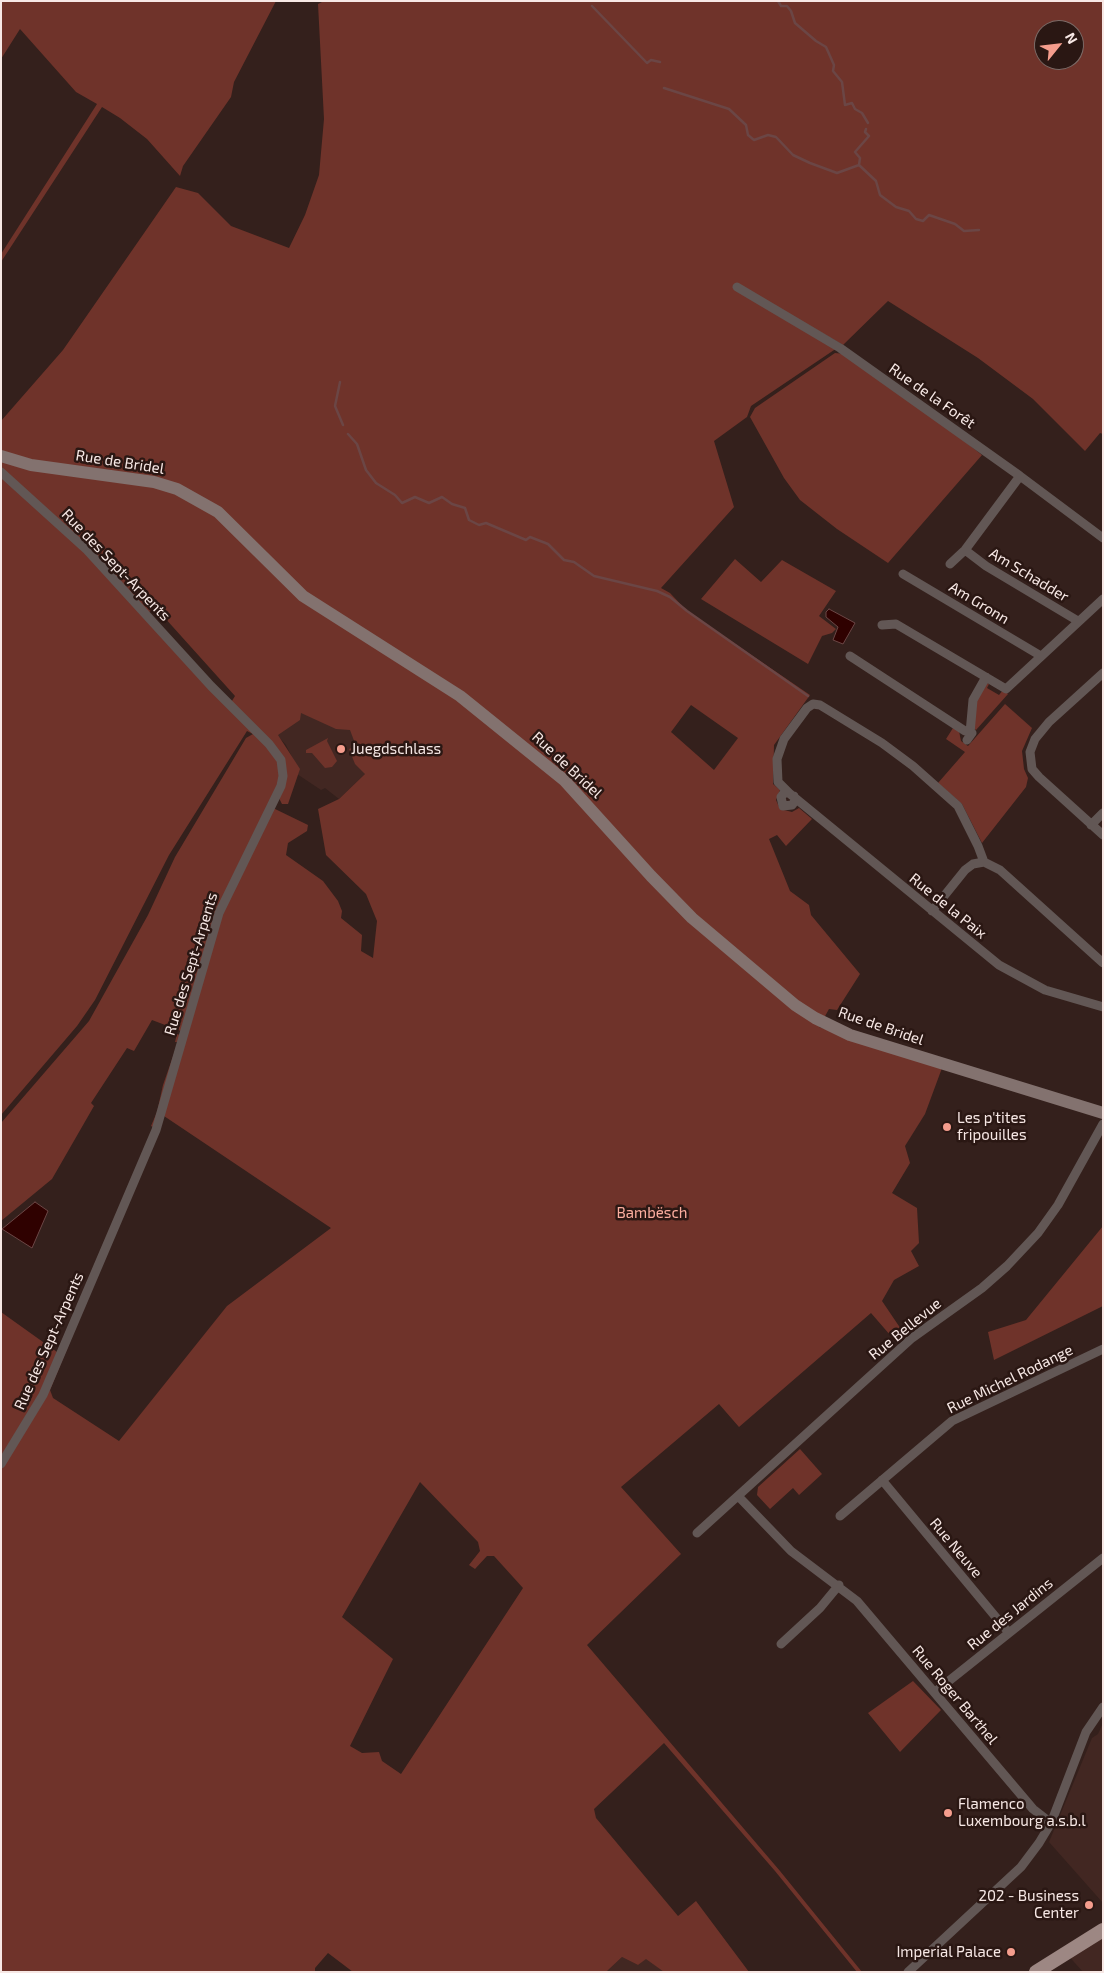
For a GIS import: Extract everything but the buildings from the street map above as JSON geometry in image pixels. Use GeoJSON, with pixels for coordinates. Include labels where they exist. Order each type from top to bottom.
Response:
{"type":"FeatureCollection","features":[{"type":"Feature","properties":{"kind":"main road","name":"Rue de Bridel"},"geometry":{"type":"LineString","coordinates":[[1,456],[31,465],[154,482],[177,489],[212,508],[239,531],[280,576],[303,596],[460,696],[564,780],[692,918],[795,1005],[815,1018],[850,1035],[1103,1113]]}},
{"type":"Feature","properties":{"kind":"main road"},"geometry":{"type":"LineString","coordinates":[[1036,1972],[1103,1930]]}},
{"type":"Feature","properties":{"kind":"street","name":"Rue de la Forêt"},"geometry":{"type":"LineString","coordinates":[[737,287],[840,348],[1020,476],[1103,538]]}},
{"type":"Feature","properties":{"kind":"street","name":"Rue des Sept-Arpents"},"geometry":{"type":"LineString","coordinates":[[1,472],[87,550],[211,686],[269,744],[280,760],[283,776],[281,786],[218,913],[156,1130],[44,1395],[1,1464]]}},
{"type":"Feature","properties":{"kind":"street","name":"Am Schadder"},"geometry":{"type":"LineString","coordinates":[[950,564],[965,550],[1020,476]]}},
{"type":"Feature","properties":{"kind":"street","name":"Am Schadder"},"geometry":{"type":"LineString","coordinates":[[965,550],[986,566],[1078,621]]}},
{"type":"Feature","properties":{"kind":"street","name":"Am Gronn"},"geometry":{"type":"LineString","coordinates":[[903,574],[1042,656]]}},
{"type":"Feature","properties":{"kind":"street"},"geometry":{"type":"LineString","coordinates":[[882,625],[896,624],[1006,689],[1103,599]]}},
{"type":"Feature","properties":{"kind":"street"},"geometry":{"type":"LineString","coordinates":[[850,656],[968,736],[973,700],[986,677]]}},
{"type":"Feature","properties":{"kind":"street"},"geometry":{"type":"LineString","coordinates":[[1103,673],[1049,722],[1035,739],[1030,752],[1032,769],[1039,778],[1103,835]]}},
{"type":"Feature","properties":{"kind":"street","name":"Rue de la Paix"},"geometry":{"type":"LineString","coordinates":[[984,862],[958,806],[913,766],[882,743],[820,705],[813,704],[807,708],[779,748],[777,759],[778,782],[999,965],[1025,981],[1062,997],[1103,1007]]}},
{"type":"Feature","properties":{"kind":"street"},"geometry":{"type":"LineString","coordinates":[[1091,824],[1103,812]]}},
{"type":"Feature","properties":{"kind":"street"},"geometry":{"type":"LineString","coordinates":[[932,911],[965,870],[973,864],[984,862],[1000,870],[1103,963]]}},
{"type":"Feature","properties":{"kind":"street","name":"Rue Bellevue"},"geometry":{"type":"LineString","coordinates":[[697,1533],[912,1338],[982,1288],[1007,1266],[1038,1233],[1058,1205],[1103,1124]]}},
{"type":"Feature","properties":{"kind":"street","name":"Rue Michel Rodange"},"geometry":{"type":"LineString","coordinates":[[840,1516],[952,1421],[1103,1349]]}},
{"type":"Feature","properties":{"kind":"street","name":"Rue Neuve"},"geometry":{"type":"LineString","coordinates":[[882,1480],[1009,1633]]}},
{"type":"Feature","properties":{"kind":"street","name":"Rue Roger Barthel"},"geometry":{"type":"LineString","coordinates":[[738,1496],[791,1551],[839,1585],[857,1601],[1033,1809],[1051,1823]]}},
{"type":"Feature","properties":{"kind":"street","name":"Rue des Jardins"},"geometry":{"type":"LineString","coordinates":[[935,1692],[1103,1558]]}},
{"type":"Feature","properties":{"kind":"street"},"geometry":{"type":"LineString","coordinates":[[781,1644],[820,1608],[839,1585]]}},
{"type":"Feature","properties":{"kind":"street"},"geometry":{"type":"LineString","coordinates":[[908,1972],[1021,1867],[1039,1843],[1051,1823],[1086,1732],[1103,1707]]}},
{"type":"Feature","properties":{"kind":"shaded area"},"geometry":{"type":"Polygon","coordinates":[[[829,609],[855,623],[843,644],[833,640],[838,627],[826,617],[826,612],[829,609]]]}},
{"type":"Feature","properties":{"kind":"shaded area","name":"Juegdschlass"},"geometry":{"type":"Polygon","coordinates":[[[303,693],[353,705],[365,774],[339,799],[325,788],[321,790],[291,770],[294,762],[286,745],[269,726],[303,693]]]}},
{"type":"Feature","properties":{"kind":"shaded area"},"geometry":{"type":"Polygon","coordinates":[[[35,1202],[48,1211],[32,1248],[2,1229],[35,1202]]]}},
{"type":"Feature","properties":{"kind":"shaded area"},"geometry":{"type":"Polygon","coordinates":[[[1103,1723],[1103,1903],[1049,1842],[1092,1738],[1098,1734],[1103,1723]]]}},
{"type":"Feature","properties":{"kind":"shaded area"},"geometry":{"type":"Polygon","coordinates":[[[1103,1930],[1103,1972],[1083,1972],[1066,1953],[1103,1930]]]}},
{"type":"Feature","properties":{"kind":"shaded area"},"geometry":{"type":"Polygon","coordinates":[[[622,1957],[638,1965],[646,1958],[664,1972],[606,1972],[622,1957]]]}},
{"type":"Feature","properties":{"kind":"green space"},"geometry":{"type":"Polygon","coordinates":[[[1,1],[276,1],[234,82],[231,97],[183,166],[180,176],[147,139],[102,107],[1,262],[1,254],[97,104],[76,92],[20,29],[1,59],[1,1]]]}},
{"type":"Feature","properties":{"kind":"green space","name":"Bambësch"},"geometry":{"type":"Polygon","coordinates":[[[324,1],[1103,1],[1103,434],[1100,433],[1085,451],[1033,399],[978,358],[888,301],[843,345],[742,287],[837,348],[751,406],[747,417],[714,441],[734,507],[661,588],[670,593],[687,611],[810,695],[774,745],[773,784],[780,790],[776,800],[780,809],[792,812],[799,808],[812,819],[786,846],[777,835],[769,839],[790,891],[809,905],[811,915],[860,974],[837,1010],[829,1009],[819,1027],[942,1068],[925,1114],[905,1146],[910,1163],[892,1193],[917,1208],[919,1243],[911,1251],[919,1266],[894,1280],[882,1301],[905,1335],[897,1343],[871,1313],[739,1427],[719,1404],[621,1487],[681,1554],[587,1645],[780,1871],[862,1972],[857,1972],[775,1871],[664,1743],[594,1809],[596,1818],[678,1916],[696,1901],[749,1972],[664,1972],[646,1959],[638,1965],[622,1957],[606,1972],[353,1972],[328,1953],[315,1968],[315,1972],[1,1972],[1,1312],[57,1352],[153,1127],[151,1126],[157,1112],[163,1085],[178,1042],[175,1042],[177,1034],[180,1035],[181,1031],[152,1020],[134,1051],[127,1048],[91,1103],[94,1106],[52,1179],[1,1221],[1,1123],[89,1021],[148,915],[175,857],[246,738],[253,734],[247,731],[169,855],[95,1000],[77,1026],[1,1115],[1,421],[63,350],[176,187],[198,193],[231,226],[289,248],[305,215],[319,175],[324,119],[318,4],[324,1]],[[155,607],[147,614],[230,704],[235,696],[155,607]],[[691,705],[671,732],[714,770],[738,738],[691,705]],[[301,713],[300,720],[278,735],[300,769],[288,804],[282,804],[279,798],[273,808],[308,825],[307,831],[288,843],[286,855],[323,881],[338,901],[342,911],[341,918],[362,935],[361,951],[373,958],[377,921],[366,894],[326,855],[318,809],[339,799],[365,774],[355,764],[349,749],[356,746],[350,730],[336,729],[301,713]],[[164,1116],[50,1390],[53,1398],[119,1441],[227,1306],[331,1228],[164,1116]],[[420,1482],[342,1617],[393,1659],[350,1746],[362,1753],[379,1752],[382,1761],[401,1774],[523,1588],[494,1556],[487,1556],[475,1569],[469,1565],[480,1551],[478,1542],[420,1482]]]}},
{"type":"Feature","properties":{"kind":"green space"},"geometry":{"type":"Polygon","coordinates":[[[835,353],[845,354],[944,425],[982,455],[888,563],[837,529],[800,500],[784,478],[750,417],[755,408],[835,353]]]}},
{"type":"Feature","properties":{"kind":"green space"},"geometry":{"type":"Polygon","coordinates":[[[735,559],[761,582],[782,560],[836,591],[819,616],[836,629],[832,633],[822,636],[808,664],[701,599],[735,559]]]}},
{"type":"Feature","properties":{"kind":"green space"},"geometry":{"type":"Polygon","coordinates":[[[987,683],[989,684],[987,688],[999,695],[1003,690],[1008,694],[976,730],[973,728],[976,701],[987,683]]]}},
{"type":"Feature","properties":{"kind":"green space"},"geometry":{"type":"Polygon","coordinates":[[[1005,704],[1032,728],[1022,751],[1024,769],[1028,778],[1026,787],[982,843],[962,804],[938,783],[965,752],[946,739],[953,728],[959,731],[961,741],[968,746],[1005,704]]]}},
{"type":"Feature","properties":{"kind":"green space"},"geometry":{"type":"Polygon","coordinates":[[[328,738],[327,741],[337,761],[332,767],[325,768],[312,753],[306,753],[306,750],[328,738]]]}},
{"type":"Feature","properties":{"kind":"green space"},"geometry":{"type":"Polygon","coordinates":[[[1103,1226],[1103,1306],[994,1360],[988,1332],[1026,1320],[1103,1226]]]}},
{"type":"Feature","properties":{"kind":"green space"},"geometry":{"type":"Polygon","coordinates":[[[800,1449],[822,1474],[799,1495],[793,1488],[770,1509],[757,1495],[758,1487],[800,1449]]]}},
{"type":"Feature","properties":{"kind":"green space"},"geometry":{"type":"Polygon","coordinates":[[[913,1681],[941,1710],[900,1752],[868,1713],[913,1681]]]}},
{"type":"Feature","properties":{"kind":"waterway"},"geometry":{"type":"LineString","coordinates":[[778,1],[781,6],[787,6],[791,11],[795,23],[826,47],[834,65],[833,71],[842,82],[845,105],[852,103],[855,109],[862,113],[868,123]]}},
{"type":"Feature","properties":{"kind":"waterway"},"geometry":{"type":"LineString","coordinates":[[592,6],[647,63],[651,60],[660,62]]}},
{"type":"Feature","properties":{"kind":"waterway"},"geometry":{"type":"LineString","coordinates":[[664,88],[729,109],[746,125],[748,135],[754,140],[768,135],[776,137],[793,155],[810,163],[837,173],[859,165],[876,181],[880,195],[896,207],[909,211],[916,219],[923,221],[929,215],[955,224],[964,231],[979,230]]}},
{"type":"Feature","properties":{"kind":"waterway"},"geometry":{"type":"LineString","coordinates":[[859,165],[860,158],[855,152],[869,136],[865,132],[866,129]]}},
{"type":"Feature","properties":{"kind":"waterway"},"geometry":{"type":"LineString","coordinates":[[340,382],[335,406],[343,425]]}},
{"type":"Feature","properties":{"kind":"waterway"},"geometry":{"type":"LineString","coordinates":[[348,434],[357,444],[366,470],[376,483],[395,495],[402,503],[415,497],[429,503],[442,497],[452,504],[465,508],[469,520],[479,525],[486,523],[526,540],[530,537],[548,544],[564,560],[574,562],[594,576],[657,591],[670,597],[808,696]]}},
{"type":"Feature","properties":{"kind":"place","name":"Juegdschlass"},"geometry":{"type":"Point","coordinates":[341,749]}},
{"type":"Feature","properties":{"kind":"place","name":"Les p'tites fripouilles"},"geometry":{"type":"Point","coordinates":[947,1127]}},
{"type":"Feature","properties":{"kind":"place","name":"Flamenco Luxembourg a.s.b.l"},"geometry":{"type":"Point","coordinates":[948,1813]}},
{"type":"Feature","properties":{"kind":"place","name":"202 - Business Center"},"geometry":{"type":"Point","coordinates":[1089,1905]}},
{"type":"Feature","properties":{"kind":"place","name":"Imperial Palace"},"geometry":{"type":"Point","coordinates":[1011,1952]}}]}
